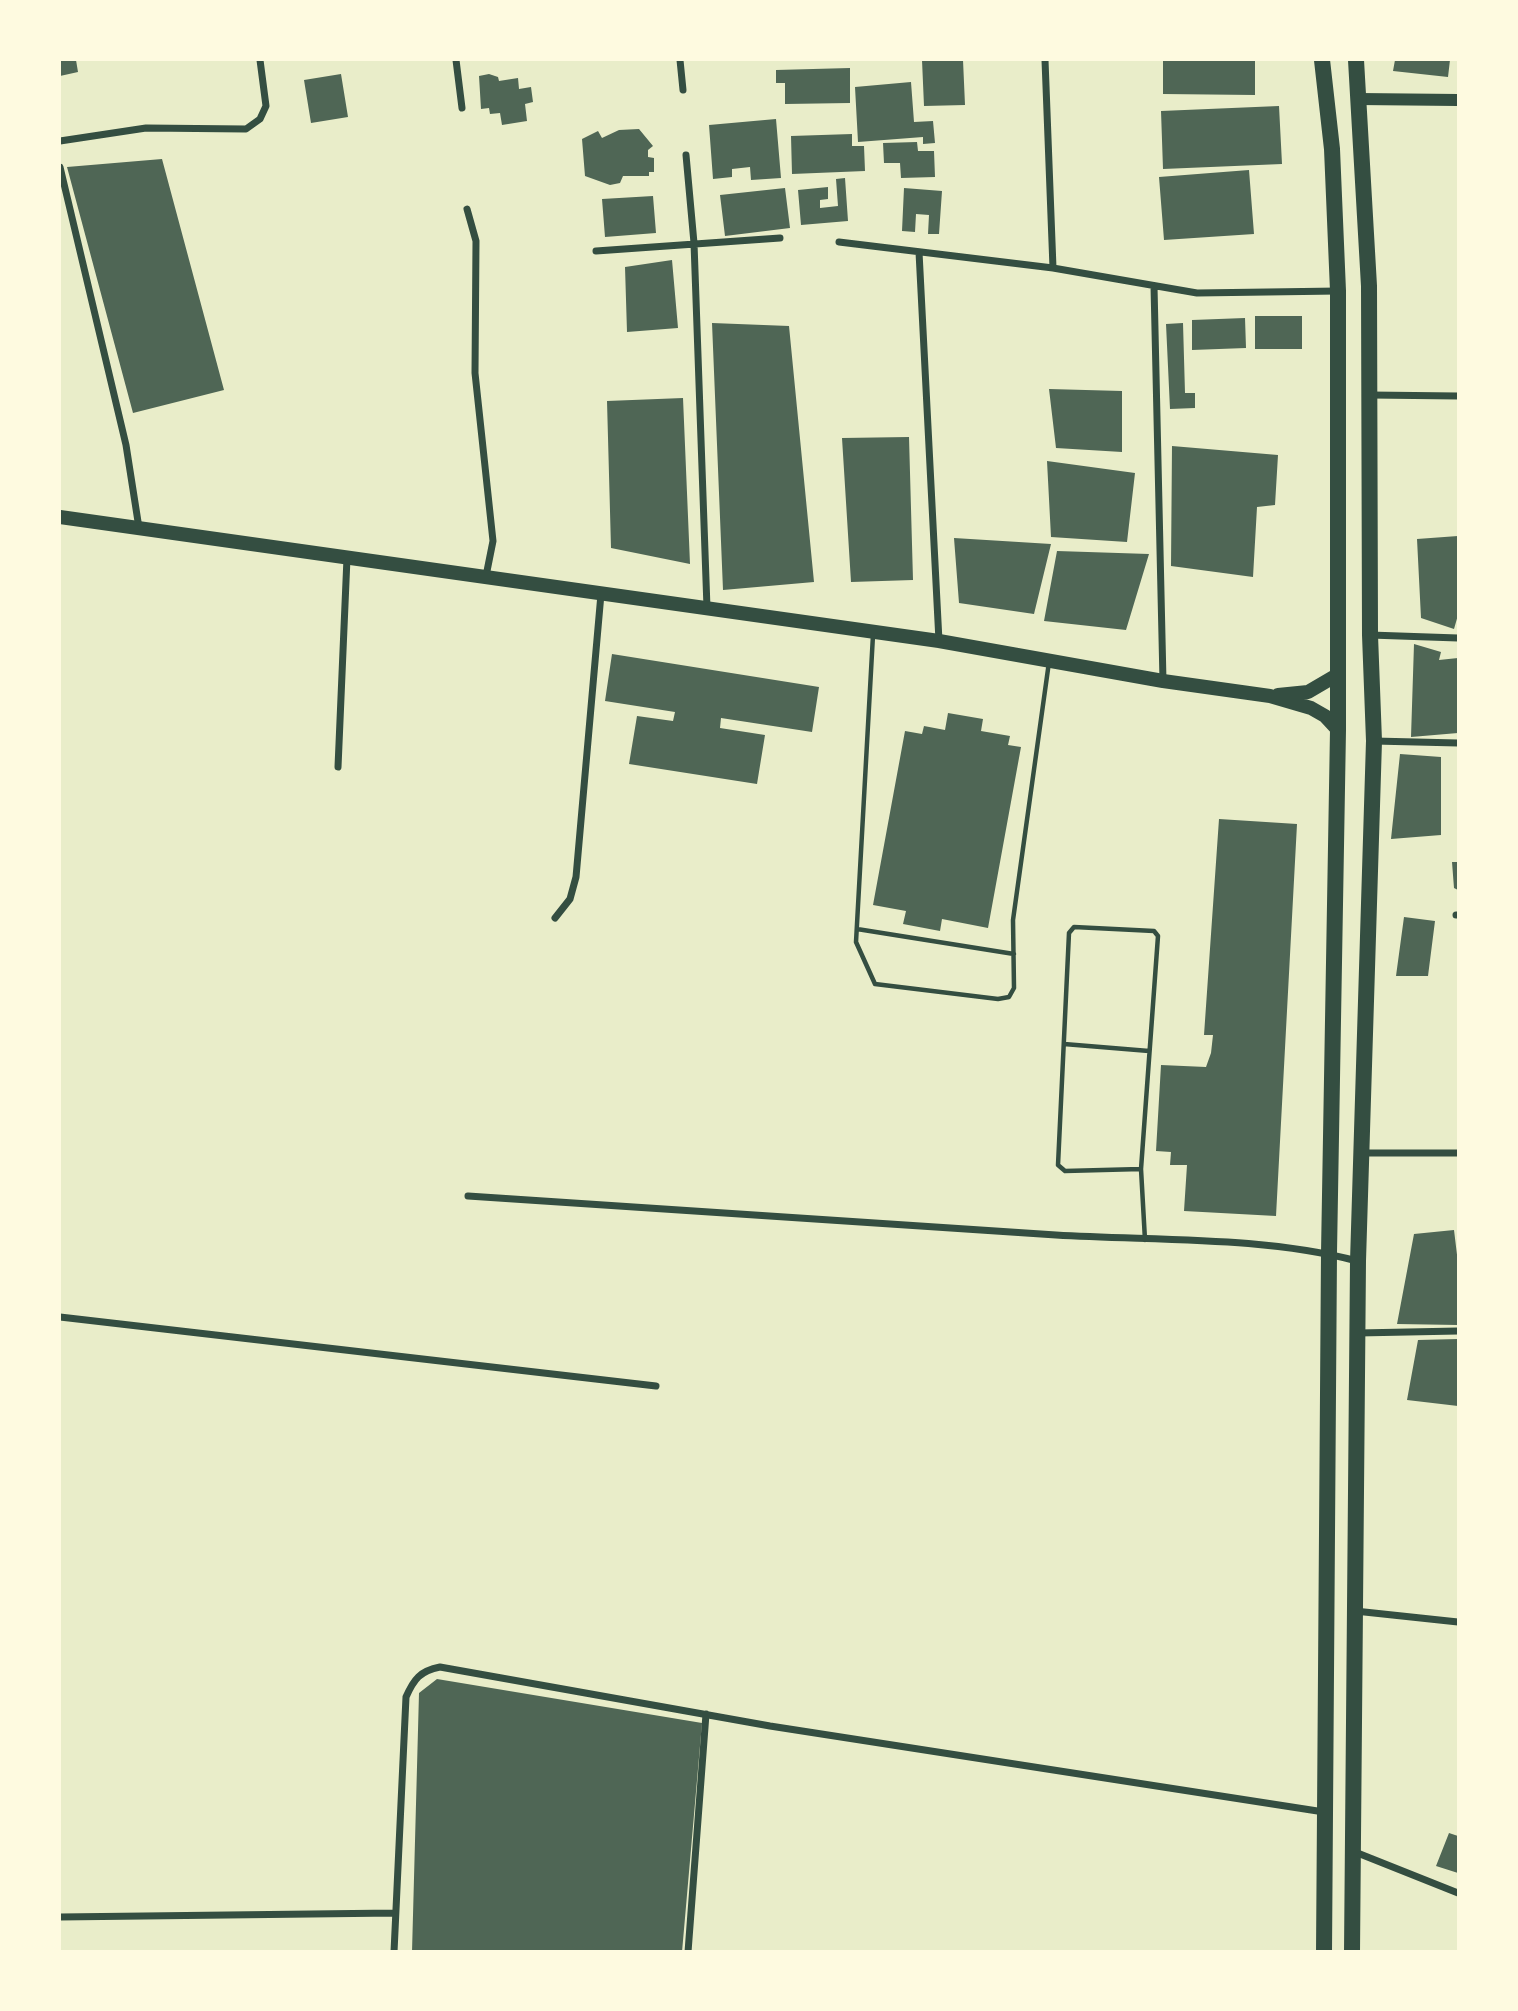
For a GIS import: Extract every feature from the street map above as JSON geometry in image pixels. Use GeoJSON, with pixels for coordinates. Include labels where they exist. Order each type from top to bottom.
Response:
{"type":"FeatureCollection","features":[{"type":"Feature","properties":{"kind":"highway"},"geometry":{"type":"LineString","coordinates":[[1322,60],[1332,149],[1338,291],[1338,730],[1329,1254],[1324,1951]]}},
{"type":"Feature","properties":{"kind":"highway"},"geometry":{"type":"LineString","coordinates":[[1352,1951],[1358,1261],[1374,741],[1370,635],[1369,286],[1356,60]]}},
{"type":"Feature","properties":{"kind":"main road"},"geometry":{"type":"LineString","coordinates":[[60,517],[939,641],[1163,681],[1270,696],[1311,708],[1325,716],[1338,730]]}},
{"type":"Feature","properties":{"kind":"main road"},"geometry":{"type":"LineString","coordinates":[[1270,696],[1308,692],[1337,675]]}},
{"type":"Feature","properties":{"kind":"street"},"geometry":{"type":"LineString","coordinates":[[60,141],[146,128],[246,129],[260,118],[266,106],[260,60]]}},
{"type":"Feature","properties":{"kind":"street"},"geometry":{"type":"LineString","coordinates":[[456,60],[462,108]]}},
{"type":"Feature","properties":{"kind":"street"},"geometry":{"type":"LineString","coordinates":[[680,60],[683,90]]}},
{"type":"Feature","properties":{"kind":"street"},"geometry":{"type":"LineString","coordinates":[[1045,60],[1053,268]]}},
{"type":"Feature","properties":{"kind":"street"},"geometry":{"type":"LineString","coordinates":[[1359,99],[1458,100]]}},
{"type":"Feature","properties":{"kind":"street"},"geometry":{"type":"LineString","coordinates":[[686,155],[694,243],[707,608]]}},
{"type":"Feature","properties":{"kind":"street"},"geometry":{"type":"LineString","coordinates":[[60,167],[126,446],[139,530]]}},
{"type":"Feature","properties":{"kind":"street"},"geometry":{"type":"LineString","coordinates":[[467,209],[476,241],[475,373],[493,541],[486,576]]}},
{"type":"Feature","properties":{"kind":"street"},"geometry":{"type":"LineString","coordinates":[[596,251],[780,238]]}},
{"type":"Feature","properties":{"kind":"street"},"geometry":{"type":"LineString","coordinates":[[839,242],[1053,268],[1197,293],[1338,291]]}},
{"type":"Feature","properties":{"kind":"street"},"geometry":{"type":"LineString","coordinates":[[919,251],[939,641]]}},
{"type":"Feature","properties":{"kind":"street"},"geometry":{"type":"LineString","coordinates":[[1154,286],[1163,681]]}},
{"type":"Feature","properties":{"kind":"street"},"geometry":{"type":"LineString","coordinates":[[1369,395],[1458,396]]}},
{"type":"Feature","properties":{"kind":"street"},"geometry":{"type":"LineString","coordinates":[[338,767],[347,557]]}},
{"type":"Feature","properties":{"kind":"street"},"geometry":{"type":"LineString","coordinates":[[555,918],[570,899],[576,877],[601,593]]}},
{"type":"Feature","properties":{"kind":"street"},"geometry":{"type":"LineString","coordinates":[[1370,635],[1458,638]]}},
{"type":"Feature","properties":{"kind":"street"},"geometry":{"type":"LineString","coordinates":[[1374,741],[1458,743]]}},
{"type":"Feature","properties":{"kind":"street"},"geometry":{"type":"LineString","coordinates":[[1360,1153],[1458,1153]]}},
{"type":"Feature","properties":{"kind":"street"},"geometry":{"type":"LineString","coordinates":[[468,1196],[1145,1241],[1262,1245],[1329,1254],[1358,1261]]}},
{"type":"Feature","properties":{"kind":"street"},"geometry":{"type":"LineString","coordinates":[[60,1317],[656,1386]]}},
{"type":"Feature","properties":{"kind":"street"},"geometry":{"type":"LineString","coordinates":[[1357,1333],[1458,1331]]}},
{"type":"Feature","properties":{"kind":"street"},"geometry":{"type":"LineString","coordinates":[[1355,1611],[1458,1622]]}},
{"type":"Feature","properties":{"kind":"street"},"geometry":{"type":"LineString","coordinates":[[394,1951],[406,1697],[414,1679],[425,1670],[440,1667],[706,1714],[1325,1812]]}},
{"type":"Feature","properties":{"kind":"street"},"geometry":{"type":"LineString","coordinates":[[688,1951],[706,1714]]}},
{"type":"Feature","properties":{"kind":"street"},"geometry":{"type":"LineString","coordinates":[[1353,1852],[1458,1893]]}},
{"type":"Feature","properties":{"kind":"street"},"geometry":{"type":"LineString","coordinates":[[60,1917],[394,1913]]}},
{"type":"Feature","properties":{"kind":"lane"},"geometry":{"type":"LineString","coordinates":[[873,632],[856,943],[875,984],[998,999],[1009,997],[1014,988],[1013,920],[1049,661]]}},
{"type":"Feature","properties":{"kind":"lane"},"geometry":{"type":"LineString","coordinates":[[857,929],[1014,954]]}},
{"type":"Feature","properties":{"kind":"lane"},"geometry":{"type":"LineString","coordinates":[[1141,1169],[1060,1169],[1064,1044],[1072,929],[1154,931],[1158,936],[1141,1169],[1145,1241]]}},
{"type":"Feature","properties":{"kind":"lane"},"geometry":{"type":"LineString","coordinates":[[1064,1044],[1150,1051]]}},
{"type":"Feature","properties":{"kind":"building"},"geometry":{"type":"Polygon","coordinates":[[[60,60],[76,60],[78,72],[60,76],[60,60]]]}},
{"type":"Feature","properties":{"kind":"building"},"geometry":{"type":"Polygon","coordinates":[[[922,60],[963,60],[965,105],[924,106],[922,60]]]}},
{"type":"Feature","properties":{"kind":"building"},"geometry":{"type":"Polygon","coordinates":[[[1163,60],[1255,60],[1255,95],[1163,94],[1163,60]]]}},
{"type":"Feature","properties":{"kind":"building"},"geometry":{"type":"Polygon","coordinates":[[[1395,60],[1450,60],[1448,77],[1393,71],[1395,60]]]}},
{"type":"Feature","properties":{"kind":"building"},"geometry":{"type":"Polygon","coordinates":[[[850,68],[850,103],[785,104],[785,83],[776,83],[776,70],[850,68]]]}},
{"type":"Feature","properties":{"kind":"building"},"geometry":{"type":"Polygon","coordinates":[[[341,74],[348,117],[311,123],[304,80],[341,74]]]}},
{"type":"Feature","properties":{"kind":"building"},"geometry":{"type":"Polygon","coordinates":[[[489,74],[498,77],[499,81],[518,78],[519,89],[531,87],[533,102],[525,104],[527,121],[502,125],[500,113],[490,114],[489,108],[481,109],[479,76],[489,74]]]}},
{"type":"Feature","properties":{"kind":"building"},"geometry":{"type":"Polygon","coordinates":[[[911,82],[914,122],[933,121],[935,143],[923,144],[923,137],[858,142],[855,87],[911,82]]]}},
{"type":"Feature","properties":{"kind":"building"},"geometry":{"type":"Polygon","coordinates":[[[1279,106],[1282,164],[1163,169],[1161,111],[1279,106]]]}},
{"type":"Feature","properties":{"kind":"building"},"geometry":{"type":"Polygon","coordinates":[[[776,119],[781,178],[751,180],[750,167],[732,169],[732,177],[713,179],[709,125],[776,119]]]}},
{"type":"Feature","properties":{"kind":"building"},"geometry":{"type":"Polygon","coordinates":[[[639,129],[653,146],[648,150],[648,157],[654,158],[654,172],[649,172],[649,176],[623,176],[620,183],[610,185],[585,176],[582,139],[598,131],[602,138],[619,130],[639,129]]]}},
{"type":"Feature","properties":{"kind":"building"},"geometry":{"type":"Polygon","coordinates":[[[852,134],[852,146],[864,146],[865,171],[792,174],[791,136],[852,134]]]}},
{"type":"Feature","properties":{"kind":"building"},"geometry":{"type":"Polygon","coordinates":[[[917,142],[918,151],[934,151],[935,177],[901,178],[900,163],[884,163],[883,143],[917,142]]]}},
{"type":"Feature","properties":{"kind":"building"},"geometry":{"type":"Polygon","coordinates":[[[162,159],[224,390],[133,413],[67,167],[162,159]]]}},
{"type":"Feature","properties":{"kind":"building"},"geometry":{"type":"Polygon","coordinates":[[[1249,170],[1254,234],[1164,240],[1159,177],[1249,170]]]}},
{"type":"Feature","properties":{"kind":"building"},"geometry":{"type":"Polygon","coordinates":[[[845,178],[848,221],[801,225],[798,190],[828,187],[828,199],[820,200],[820,208],[838,206],[836,179],[845,178]]]}},
{"type":"Feature","properties":{"kind":"building"},"geometry":{"type":"Polygon","coordinates":[[[785,188],[790,228],[725,236],[720,195],[785,188]]]}},
{"type":"Feature","properties":{"kind":"building"},"geometry":{"type":"Polygon","coordinates":[[[904,188],[942,191],[939,234],[928,234],[929,215],[916,214],[915,232],[902,231],[904,188]]]}},
{"type":"Feature","properties":{"kind":"building"},"geometry":{"type":"Polygon","coordinates":[[[653,196],[656,233],[605,237],[602,199],[653,196]]]}},
{"type":"Feature","properties":{"kind":"building"},"geometry":{"type":"Polygon","coordinates":[[[672,260],[678,328],[627,332],[625,267],[672,260]]]}},
{"type":"Feature","properties":{"kind":"building"},"geometry":{"type":"Polygon","coordinates":[[[1255,316],[1302,316],[1302,349],[1255,349],[1255,316]]]}},
{"type":"Feature","properties":{"kind":"building"},"geometry":{"type":"Polygon","coordinates":[[[1245,318],[1246,348],[1192,350],[1192,320],[1245,318]]]}},
{"type":"Feature","properties":{"kind":"building"},"geometry":{"type":"Polygon","coordinates":[[[712,323],[789,326],[814,582],[723,590],[712,323]]]}},
{"type":"Feature","properties":{"kind":"building"},"geometry":{"type":"Polygon","coordinates":[[[1183,323],[1185,393],[1195,393],[1195,408],[1170,409],[1166,324],[1183,323]]]}},
{"type":"Feature","properties":{"kind":"building"},"geometry":{"type":"Polygon","coordinates":[[[1049,389],[1122,391],[1122,452],[1056,448],[1049,389]]]}},
{"type":"Feature","properties":{"kind":"building"},"geometry":{"type":"Polygon","coordinates":[[[683,398],[690,564],[611,548],[607,401],[683,398]]]}},
{"type":"Feature","properties":{"kind":"building"},"geometry":{"type":"Polygon","coordinates":[[[909,437],[913,580],[851,582],[842,438],[909,437]]]}},
{"type":"Feature","properties":{"kind":"building"},"geometry":{"type":"Polygon","coordinates":[[[1172,446],[1278,455],[1275,505],[1257,507],[1253,577],[1171,566],[1172,446]]]}},
{"type":"Feature","properties":{"kind":"building"},"geometry":{"type":"Polygon","coordinates":[[[1047,461],[1135,473],[1127,542],[1051,537],[1047,461]]]}},
{"type":"Feature","properties":{"kind":"building"},"geometry":{"type":"Polygon","coordinates":[[[1458,536],[1458,615],[1454,629],[1421,618],[1417,539],[1458,536]]]}},
{"type":"Feature","properties":{"kind":"building"},"geometry":{"type":"Polygon","coordinates":[[[954,538],[1051,544],[1034,614],[959,603],[954,538]]]}},
{"type":"Feature","properties":{"kind":"building"},"geometry":{"type":"Polygon","coordinates":[[[1057,551],[1149,554],[1126,630],[1044,621],[1057,551]]]}},
{"type":"Feature","properties":{"kind":"building"},"geometry":{"type":"Polygon","coordinates":[[[1414,644],[1441,652],[1439,660],[1458,658],[1458,733],[1411,737],[1414,644]]]}},
{"type":"Feature","properties":{"kind":"building"},"geometry":{"type":"Polygon","coordinates":[[[612,654],[819,687],[812,732],[721,718],[720,728],[765,735],[757,784],[629,764],[637,716],[673,721],[675,712],[605,701],[612,654]]]}},
{"type":"Feature","properties":{"kind":"building"},"geometry":{"type":"Polygon","coordinates":[[[948,713],[983,719],[981,731],[1010,736],[1008,745],[1021,747],[988,928],[942,919],[940,931],[903,924],[906,911],[873,905],[905,731],[922,734],[924,726],[945,730],[948,713]]]}},
{"type":"Feature","properties":{"kind":"building"},"geometry":{"type":"Polygon","coordinates":[[[1400,754],[1441,757],[1441,835],[1391,839],[1400,754]]]}},
{"type":"Feature","properties":{"kind":"building"},"geometry":{"type":"Polygon","coordinates":[[[1219,819],[1297,824],[1276,1216],[1184,1211],[1187,1165],[1170,1165],[1171,1152],[1156,1151],[1161,1065],[1206,1067],[1211,1053],[1213,1035],[1204,1035],[1219,819]]]}},
{"type":"Feature","properties":{"kind":"building"},"geometry":{"type":"Polygon","coordinates":[[[1452,862],[1458,862],[1458,890],[1454,888],[1452,862]]]}},
{"type":"Feature","properties":{"kind":"building"},"geometry":{"type":"Polygon","coordinates":[[[1404,917],[1435,921],[1428,976],[1396,976],[1404,917]]]}},
{"type":"Feature","properties":{"kind":"building"},"geometry":{"type":"Polygon","coordinates":[[[1454,1230],[1458,1263],[1458,1325],[1397,1324],[1414,1234],[1454,1230]]]}},
{"type":"Feature","properties":{"kind":"building"},"geometry":{"type":"Polygon","coordinates":[[[1458,1339],[1458,1406],[1407,1400],[1418,1340],[1458,1339]]]}},
{"type":"Feature","properties":{"kind":"building"},"geometry":{"type":"Polygon","coordinates":[[[437,1679],[702,1723],[682,1952],[412,1952],[419,1693],[437,1679]]]}},
{"type":"Feature","properties":{"kind":"building"},"geometry":{"type":"Polygon","coordinates":[[[1449,1833],[1458,1836],[1458,1873],[1436,1866],[1449,1833]]]}}]}
